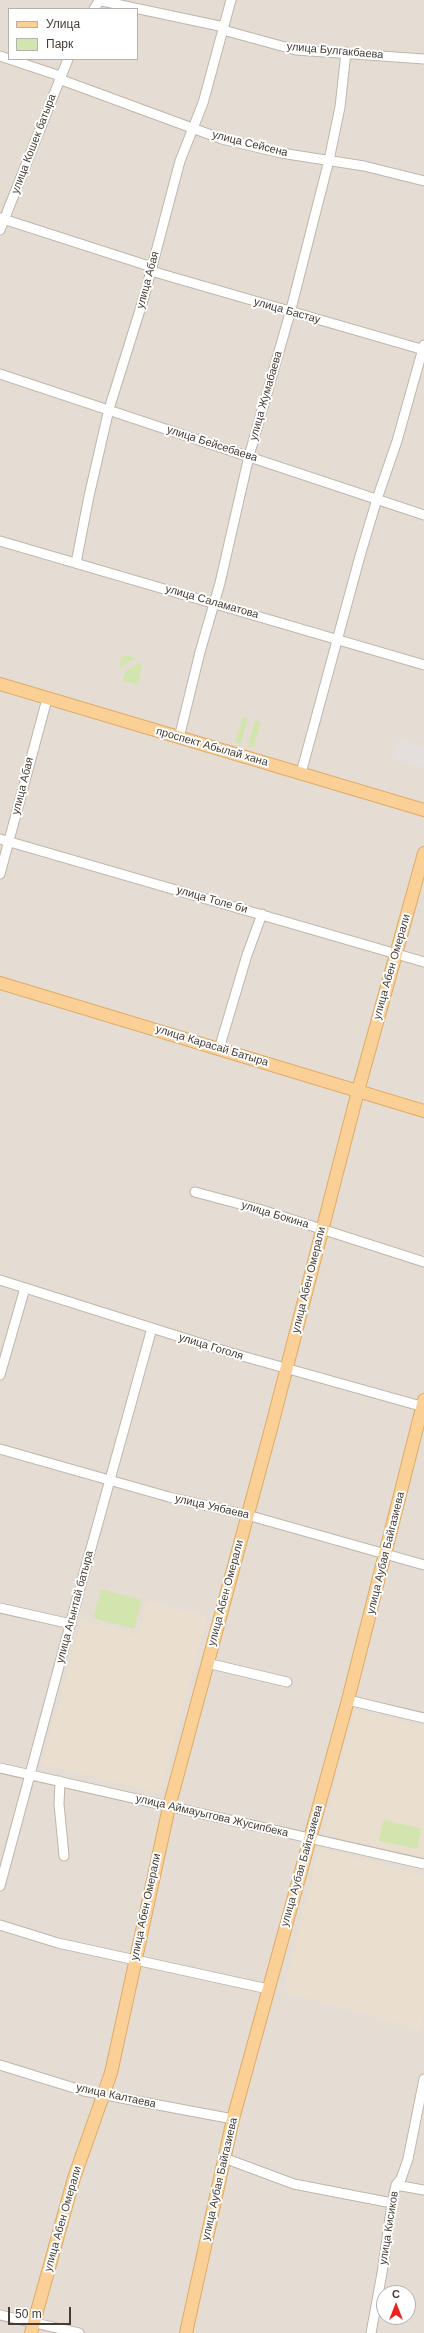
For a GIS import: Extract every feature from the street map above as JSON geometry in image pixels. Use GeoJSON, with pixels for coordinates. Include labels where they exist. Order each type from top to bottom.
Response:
{"type":"FeatureCollection","features":[{"type":"Feature","properties":{"kind":"main road","name":"проспект Абылай хана"},"geometry":{"type":"LineString","coordinates":[[0,684],[424,810]]}},
{"type":"Feature","properties":{"kind":"main road","name":"улица Абен Омерали"},"geometry":{"type":"LineString","coordinates":[[32,2328],[74,2178],[111,2073],[169,1806],[358,1091],[395,953],[424,853]]}},
{"type":"Feature","properties":{"kind":"main road","name":"улица Карасай Батыра"},"geometry":{"type":"LineString","coordinates":[[0,983],[424,1111]]}},
{"type":"Feature","properties":{"kind":"main road","name":"улица Аубая Байгазиева"},"geometry":{"type":"LineString","coordinates":[[186,2333],[233,2119],[348,1700],[423,1405]]}},
{"type":"Feature","properties":{"kind":"street","name":"улица Абая"},"geometry":{"type":"LineString","coordinates":[[76,563],[109,409],[144,297],[180,161],[202,103],[231,0]]}},
{"type":"Feature","properties":{"kind":"street","name":"улица Булгакбаева"},"geometry":{"type":"LineString","coordinates":[[99,1],[130,8]]}},
{"type":"Feature","properties":{"kind":"street","name":"улица Булгакбаева"},"geometry":{"type":"LineString","coordinates":[[138,10],[223,29],[296,50],[346,52],[424,59]]}},
{"type":"Feature","properties":{"kind":"street","name":"улица Жумабаева"},"geometry":{"type":"LineString","coordinates":[[179,738],[200,652],[215,603],[249,456],[290,313],[329,160],[340,107],[346,52]]}},
{"type":"Feature","properties":{"kind":"street","name":"улица Сейсена"},"geometry":{"type":"LineString","coordinates":[[11,60],[222,139],[258,148],[329,160],[424,181]]}},
{"type":"Feature","properties":{"kind":"street","name":"улица Кошек батыра"},"geometry":{"type":"LineString","coordinates":[[0,230],[2,219],[68,60]]}},
{"type":"Feature","properties":{"kind":"street","name":"улица Бастау"},"geometry":{"type":"LineString","coordinates":[[2,219],[151,269],[290,313],[423,348]]}},
{"type":"Feature","properties":{"kind":"street"},"geometry":{"type":"LineString","coordinates":[[301,773],[377,499],[397,441],[423,348]]}},
{"type":"Feature","properties":{"kind":"street","name":"улица Бейсебаева"},"geometry":{"type":"LineString","coordinates":[[0,374],[424,515]]}},
{"type":"Feature","properties":{"kind":"street","name":"улица Саламатова"},"geometry":{"type":"LineString","coordinates":[[0,541],[424,664]]}},
{"type":"Feature","properties":{"kind":"street","name":"улица Абая"},"geometry":{"type":"LineString","coordinates":[[0,874],[47,699]]}},
{"type":"Feature","properties":{"kind":"street","name":"улица Толе би"},"geometry":{"type":"LineString","coordinates":[[0,839],[424,962]]}},
{"type":"Feature","properties":{"kind":"street"},"geometry":{"type":"LineString","coordinates":[[219,1048],[246,955],[262,914]]}},
{"type":"Feature","properties":{"kind":"street","name":"улица Бокина"},"geometry":{"type":"LineString","coordinates":[[195,1192],[322,1229],[424,1262]]}},
{"type":"Feature","properties":{"kind":"street","name":"улица Гоголя"},"geometry":{"type":"LineString","coordinates":[[0,1280],[286,1368],[423,1405]]}},
{"type":"Feature","properties":{"kind":"street"},"geometry":{"type":"LineString","coordinates":[[0,1375],[25,1288]]}},
{"type":"Feature","properties":{"kind":"street","name":"улица Агынтай батыра"},"geometry":{"type":"LineString","coordinates":[[0,1886],[152,1328]]}},
{"type":"Feature","properties":{"kind":"street","name":"улица Уябаева"},"geometry":{"type":"LineString","coordinates":[[0,1449],[169,1497],[247,1515],[424,1565]]}},
{"type":"Feature","properties":{"kind":"street"},"geometry":{"type":"LineString","coordinates":[[0,1608],[71,1624]]}},
{"type":"Feature","properties":{"kind":"street"},"geometry":{"type":"LineString","coordinates":[[208,1663],[287,1682]]}},
{"type":"Feature","properties":{"kind":"street"},"geometry":{"type":"LineString","coordinates":[[348,1700],[424,1718]]}},
{"type":"Feature","properties":{"kind":"street","name":"улица Аймауытова Жусипбека"},"geometry":{"type":"LineString","coordinates":[[0,1768],[424,1864]]}},
{"type":"Feature","properties":{"kind":"street"},"geometry":{"type":"LineString","coordinates":[[60,1781],[59,1804],[64,1856]]}},
{"type":"Feature","properties":{"kind":"street"},"geometry":{"type":"LineString","coordinates":[[0,1925],[58,1943],[135,1958],[268,1989]]}},
{"type":"Feature","properties":{"kind":"street","name":"улица Калтаева"},"geometry":{"type":"LineString","coordinates":[[0,2064],[84,2091],[233,2119]]}},
{"type":"Feature","properties":{"kind":"street","name":"улица Кисиков"},"geometry":{"type":"LineString","coordinates":[[371,2333],[382,2273],[392,2203],[396,2185],[401,2179],[408,2159],[424,2079]]}},
{"type":"Feature","properties":{"kind":"street"},"geometry":{"type":"LineString","coordinates":[[224,2158],[294,2184],[392,2203]]}},
{"type":"Feature","properties":{"kind":"street"},"geometry":{"type":"LineString","coordinates":[[396,2185],[424,2190]]}},
{"type":"Feature","properties":{"kind":"street"},"geometry":{"type":"LineString","coordinates":[[0,2315],[32,2328],[79,2333]]}},
{"type":"Feature","properties":{"kind":"shaded area"},"geometry":{"type":"Polygon","coordinates":[[[0,0],[424,0],[424,2333],[0,2333],[0,0]]]}},
{"type":"Feature","properties":{"kind":"shaded area"},"geometry":{"type":"Polygon","coordinates":[[[398,740],[424,748],[424,768],[392,758],[398,740]]]}},
{"type":"Feature","properties":{"kind":"shaded area"},"geometry":{"type":"Polygon","coordinates":[[[148,1601],[207,1617],[160,1793],[42,1764],[82,1620],[138,1635],[148,1601]]]}},
{"type":"Feature","properties":{"kind":"shaded area"},"geometry":{"type":"Polygon","coordinates":[[[355,1710],[424,1726],[424,1857],[323,1834],[355,1710]]]}},
{"type":"Feature","properties":{"kind":"shaded area"},"geometry":{"type":"Polygon","coordinates":[[[319,1847],[424,1877],[424,2014],[421,2029],[284,1992],[319,1847]]]}},
{"type":"Feature","properties":{"kind":"green space"},"geometry":{"type":"Polygon","coordinates":[[[122,656],[131,656],[136,658],[119,668],[122,656]]]}},
{"type":"Feature","properties":{"kind":"green space"},"geometry":{"type":"Polygon","coordinates":[[[140,662],[142,666],[138,685],[123,681],[125,672],[140,662]]]}},
{"type":"Feature","properties":{"kind":"green space"},"geometry":{"type":"Polygon","coordinates":[[[243,716],[248,718],[241,744],[235,742],[243,716]]]}},
{"type":"Feature","properties":{"kind":"green space"},"geometry":{"type":"Polygon","coordinates":[[[255,720],[261,722],[254,747],[248,746],[255,720]]]}},
{"type":"Feature","properties":{"kind":"green space"},"geometry":{"type":"Polygon","coordinates":[[[101,1589],[142,1600],[134,1629],[93,1618],[101,1589]]]}},
{"type":"Feature","properties":{"kind":"green space"},"geometry":{"type":"Polygon","coordinates":[[[383,1820],[421,1828],[417,1849],[379,1841],[383,1820]]]}}]}
